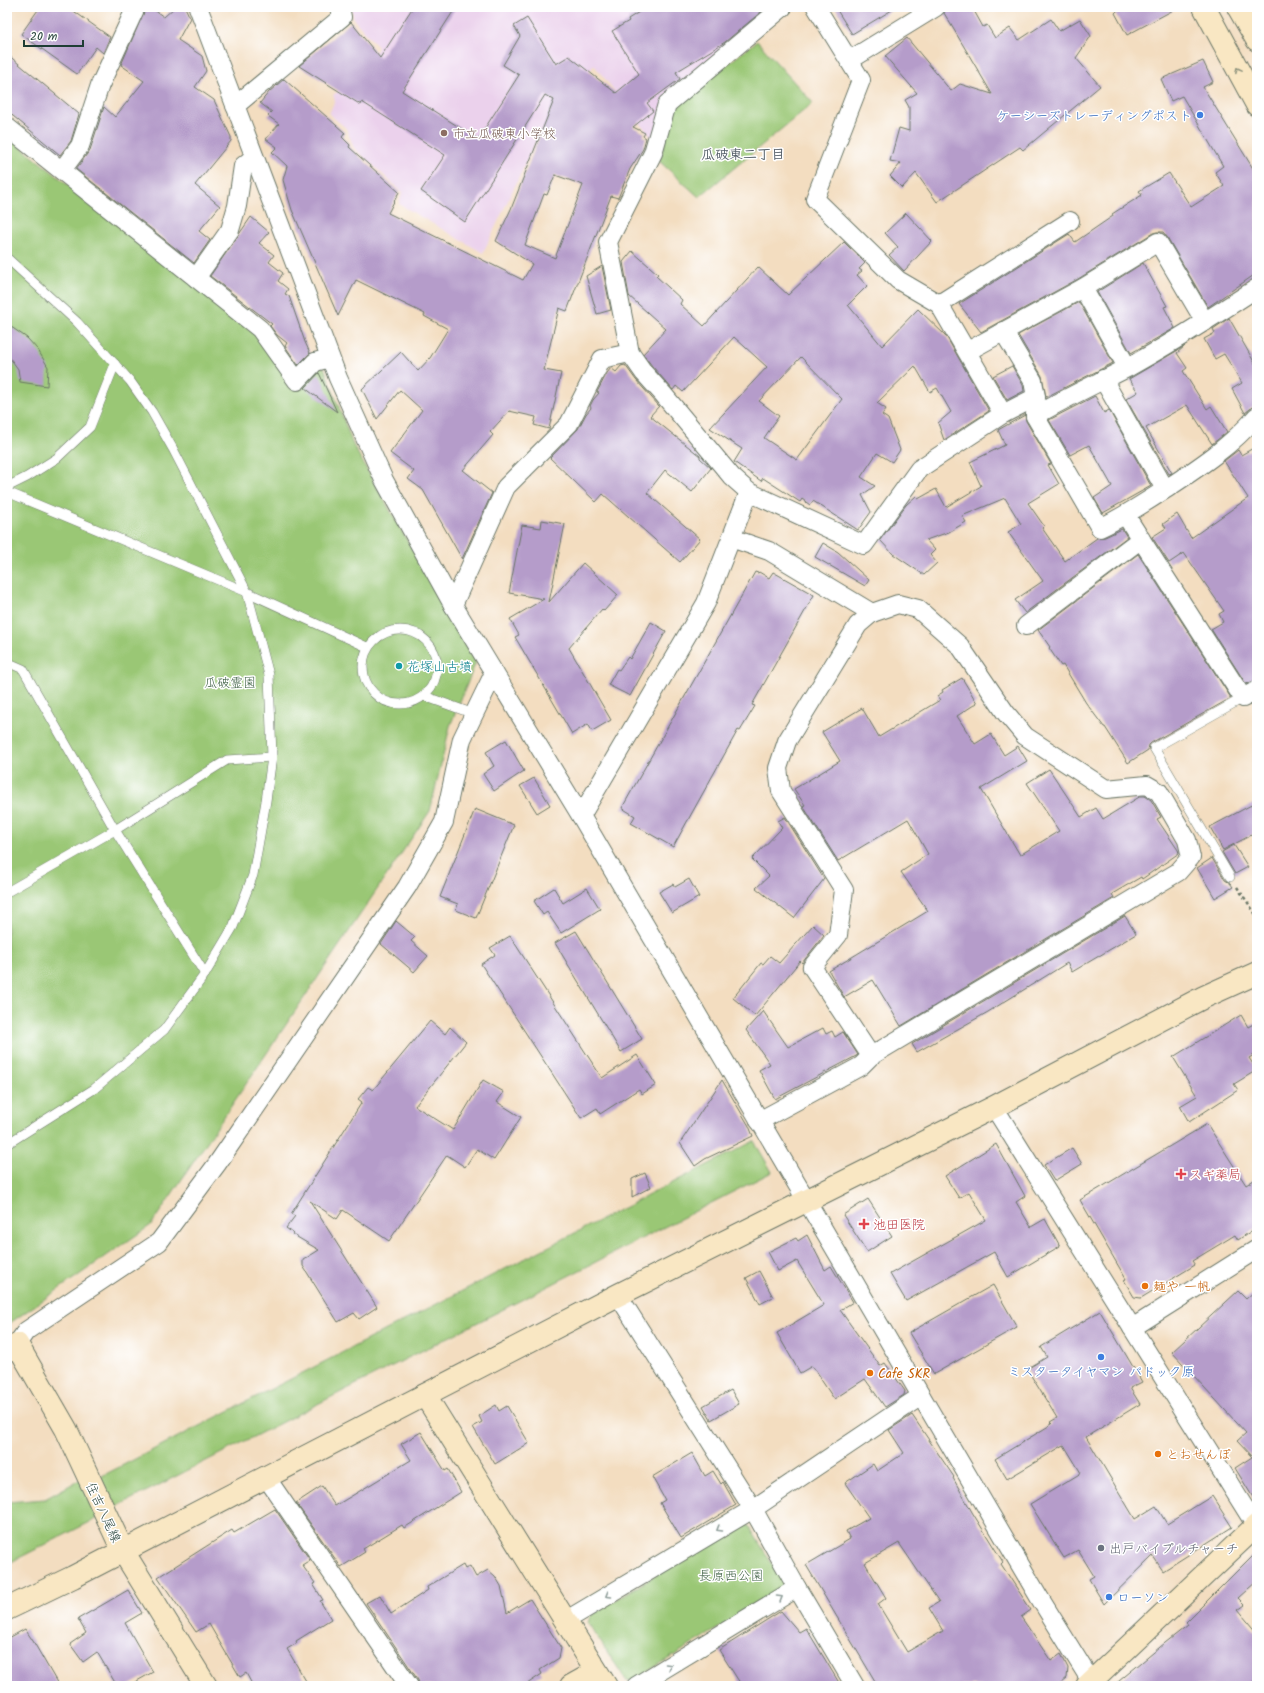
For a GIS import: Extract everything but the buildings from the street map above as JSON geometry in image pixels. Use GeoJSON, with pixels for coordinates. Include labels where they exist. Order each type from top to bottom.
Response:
{"type":"FeatureCollection","features":[{"type":"Feature","properties":{"kind":"street"},"geometry":{"type":"LineString","coordinates":[[62,170],[80,146],[100,85],[136,7]]}},
{"type":"Feature","properties":{"kind":"street"},"geometry":{"type":"LineString","coordinates":[[198,7],[330,358],[384,480],[453,605],[581,816],[1091,1685],[1256,1525],[994,1107]]}},
{"type":"Feature","properties":{"kind":"street"},"geometry":{"type":"LineString","coordinates":[[235,106],[342,17],[340,7]]}},
{"type":"Feature","properties":{"kind":"street"},"geometry":{"type":"LineString","coordinates":[[783,7],[667,104],[653,153],[608,242],[630,353],[644,373],[732,477],[749,492],[864,545],[919,468],[1003,414],[1036,397]]}},
{"type":"Feature","properties":{"kind":"street"},"geometry":{"type":"LineString","coordinates":[[816,7],[861,80],[815,199],[898,280],[939,304],[968,351],[1003,414]]}},
{"type":"Feature","properties":{"kind":"street"},"geometry":{"type":"LineString","coordinates":[[850,60],[936,7]]}},
{"type":"Feature","properties":{"kind":"street"},"geometry":{"type":"LineString","coordinates":[[1204,7],[1257,104]]}},
{"type":"Feature","properties":{"kind":"street"},"geometry":{"type":"LineString","coordinates":[[1238,7],[1254,29]]}},
{"type":"Feature","properties":{"kind":"street"},"geometry":{"type":"LineString","coordinates":[[7,126],[260,329],[297,381],[315,362],[330,358]]}},
{"type":"Feature","properties":{"kind":"street"},"geometry":{"type":"LineString","coordinates":[[196,278],[230,230],[237,206],[242,166],[254,157]]}},
{"type":"Feature","properties":{"kind":"street"},"geometry":{"type":"LineString","coordinates":[[939,304],[1070,221]]}},
{"type":"Feature","properties":{"kind":"street"},"geometry":{"type":"LineString","coordinates":[[968,351],[1084,288],[1158,242],[1205,322]]}},
{"type":"Feature","properties":{"kind":"street"},"geometry":{"type":"LineString","coordinates":[[1084,288],[1127,367]]}},
{"type":"Feature","properties":{"kind":"street"},"geometry":{"type":"LineString","coordinates":[[1035,416],[1070,395],[1127,367],[1205,322],[1257,288]]}},
{"type":"Feature","properties":{"kind":"street"},"geometry":{"type":"LineString","coordinates":[[1003,331],[1023,361],[1033,381],[1036,397],[1035,416],[1100,528],[1126,516],[1205,464],[1244,431],[1257,416]]}},
{"type":"Feature","properties":{"kind":"street"},"geometry":{"type":"LineString","coordinates":[[453,605],[506,487],[569,424],[602,359],[630,353]]}},
{"type":"Feature","properties":{"kind":"street"},"geometry":{"type":"LineString","coordinates":[[1103,379],[1165,489]]}},
{"type":"Feature","properties":{"kind":"street"},"geometry":{"type":"LineString","coordinates":[[581,816],[706,603],[749,492]]}},
{"type":"Feature","properties":{"kind":"street"},"geometry":{"type":"LineString","coordinates":[[1126,516],[1250,694]]}},
{"type":"Feature","properties":{"kind":"street"},"geometry":{"type":"LineString","coordinates":[[731,538],[769,551],[872,613]]}},
{"type":"Feature","properties":{"kind":"street"},"geometry":{"type":"LineString","coordinates":[[1026,626],[1141,539]]}},
{"type":"Feature","properties":{"kind":"street"},"geometry":{"type":"LineString","coordinates":[[759,1121],[861,1066],[872,1056],[1178,872],[1191,857],[1187,840],[1159,792],[1147,785],[1106,790],[1025,736],[1005,712],[960,646],[918,609],[898,604],[872,613],[858,625],[787,741],[778,768],[781,791],[844,890],[838,935],[812,967],[872,1056]]}},
{"type":"Feature","properties":{"kind":"street"},"geometry":{"type":"LineString","coordinates":[[12,1347],[26,1331],[159,1242],[217,1164],[407,887],[444,822],[462,738],[494,673]]}},
{"type":"Feature","properties":{"kind":"street"},"geometry":{"type":"LineString","coordinates":[[7,1609],[123,1551],[618,1295],[994,1107],[1204,997],[1257,972]]}},
{"type":"Feature","properties":{"kind":"street"},"geometry":{"type":"LineString","coordinates":[[1132,1328],[1257,1249]]}},
{"type":"Feature","properties":{"kind":"street"},"geometry":{"type":"LineString","coordinates":[[618,1295],[753,1509],[797,1588],[855,1686]]}},
{"type":"Feature","properties":{"kind":"street","name":"住吉八尾線"},"geometry":{"type":"LineString","coordinates":[[12,1347],[66,1429],[123,1551],[206,1686]]}},
{"type":"Feature","properties":{"kind":"street"},"geometry":{"type":"LineString","coordinates":[[425,1395],[601,1679],[571,1686]]}},
{"type":"Feature","properties":{"kind":"street"},"geometry":{"type":"LineString","coordinates":[[565,1621],[753,1509],[921,1396]]}},
{"type":"Feature","properties":{"kind":"street"},"geometry":{"type":"LineString","coordinates":[[266,1477],[409,1686]]}},
{"type":"Feature","properties":{"kind":"street"},"geometry":{"type":"LineString","coordinates":[[636,1686],[797,1588]]}},
{"type":"Feature","properties":{"kind":"lane"},"geometry":{"type":"LineString","coordinates":[[7,258],[77,322],[130,381],[152,412],[173,449],[247,592],[269,675],[272,757],[253,875],[233,927],[205,974],[164,1030],[94,1089],[7,1144]]}},
{"type":"Feature","properties":{"kind":"lane"},"geometry":{"type":"LineString","coordinates":[[7,487],[28,477],[57,458],[90,427],[115,364]]}},
{"type":"Feature","properties":{"kind":"lane"},"geometry":{"type":"LineString","coordinates":[[7,492],[247,592],[367,646]]}},
{"type":"Feature","properties":{"kind":"lane"},"geometry":{"type":"LineString","coordinates":[[398,629],[415,632],[430,644],[437,661],[437,674],[433,686],[424,696],[407,704],[394,704],[386,702],[375,695],[368,687],[362,669],[364,655],[367,646],[376,637],[388,631],[398,629]]}},
{"type":"Feature","properties":{"kind":"lane"},"geometry":{"type":"LineString","coordinates":[[7,662],[23,670],[115,830],[205,974]]}},
{"type":"Feature","properties":{"kind":"lane"},"geometry":{"type":"LineString","coordinates":[[1230,877],[1154,748],[1250,694]]}},
{"type":"Feature","properties":{"kind":"lane"},"geometry":{"type":"LineString","coordinates":[[424,696],[474,714]]}},
{"type":"Feature","properties":{"kind":"lane"},"geometry":{"type":"LineString","coordinates":[[7,892],[115,830],[227,760],[272,757]]}},
{"type":"Feature","properties":{"kind":"path"},"geometry":{"type":"LineString","coordinates":[[1230,877],[1257,916]]}},
{"type":"Feature","properties":{"kind":"shaded area","name":"市立瓜破東小学校"},"geometry":{"type":"Polygon","coordinates":[[[351,7],[751,7],[757,23],[652,138],[594,65],[564,108],[542,129],[483,253],[399,204],[402,192],[354,148],[346,128],[329,114],[335,100],[333,95],[366,72],[378,47],[354,20],[351,7]]]}},
{"type":"Feature","properties":{"kind":"green space"},"geometry":{"type":"Polygon","coordinates":[[[757,41],[813,103],[699,197],[659,161],[673,107],[757,41]]]}},
{"type":"Feature","properties":{"kind":"green space","name":"瓜破霊園"},"geometry":{"type":"Polygon","coordinates":[[[7,136],[254,333],[296,388],[315,367],[324,367],[353,445],[476,662],[450,726],[430,811],[151,1225],[7,1325],[7,136]]]}},
{"type":"Feature","properties":{"kind":"green space"},"geometry":{"type":"Polygon","coordinates":[[[754,1141],[772,1172],[114,1508],[98,1478],[754,1141]]]}},
{"type":"Feature","properties":{"kind":"green space"},"geometry":{"type":"Polygon","coordinates":[[[81,1479],[100,1517],[7,1564],[7,1502],[45,1499],[81,1479]]]}},
{"type":"Feature","properties":{"kind":"green space","name":"長原西公園"},"geometry":{"type":"Polygon","coordinates":[[[740,1523],[749,1526],[783,1582],[781,1590],[632,1681],[626,1680],[588,1623],[590,1616],[740,1523]]]}},
{"type":"Feature","properties":{"kind":"place","name":"ケーシーズトレーディングポスト"},"geometry":{"type":"Point","coordinates":[1200,115]}},
{"type":"Feature","properties":{"kind":"place","name":"市立瓜破東小学校"},"geometry":{"type":"Point","coordinates":[444,133]}},
{"type":"Feature","properties":{"kind":"place","name":"花塚山古墳"},"geometry":{"type":"Point","coordinates":[399,666]}},
{"type":"Feature","properties":{"kind":"place","name":"スギ薬局"},"geometry":{"type":"Point","coordinates":[1181,1174]}},
{"type":"Feature","properties":{"kind":"place","name":"池田医院"},"geometry":{"type":"Point","coordinates":[864,1224]}},
{"type":"Feature","properties":{"kind":"place","name":"麺や 一帆"},"geometry":{"type":"Point","coordinates":[1145,1286]}},
{"type":"Feature","properties":{"kind":"place","name":"ミスタータイヤマン パドック原"},"geometry":{"type":"Point","coordinates":[1101,1357]}},
{"type":"Feature","properties":{"kind":"place","name":"Cafe SKR"},"geometry":{"type":"Point","coordinates":[870,1373]}},
{"type":"Feature","properties":{"kind":"place","name":"とおせんぼ"},"geometry":{"type":"Point","coordinates":[1158,1454]}},
{"type":"Feature","properties":{"kind":"place","name":"出戸バイブルチャーチ"},"geometry":{"type":"Point","coordinates":[1101,1548]}},
{"type":"Feature","properties":{"kind":"place","name":"ローソン"},"geometry":{"type":"Point","coordinates":[1109,1597]}},
{"type":"Feature","properties":{"kind":"district","name":"瓜破東二丁目"},"geometry":{"type":"Point","coordinates":[743,154]}}]}
